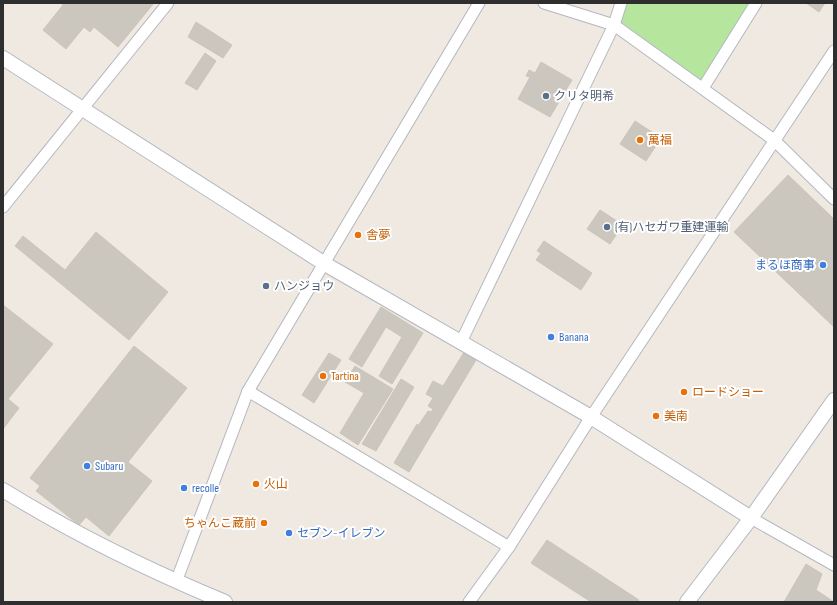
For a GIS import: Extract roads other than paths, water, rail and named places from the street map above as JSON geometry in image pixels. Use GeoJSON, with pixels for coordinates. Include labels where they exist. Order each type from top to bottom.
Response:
{"type":"FeatureCollection","features":[{"type":"Feature","properties":{"kind":"street"},"geometry":{"type":"LineString","coordinates":[[3,207],[83,110],[168,3]]}},
{"type":"Feature","properties":{"kind":"street"},"geometry":{"type":"LineString","coordinates":[[176,582],[248,391],[326,264],[479,3]]}},
{"type":"Feature","properties":{"kind":"street"},"geometry":{"type":"LineString","coordinates":[[544,3],[614,26],[774,140],[834,199]]}},
{"type":"Feature","properties":{"kind":"street"},"geometry":{"type":"LineString","coordinates":[[461,342],[614,26],[621,3]]}},
{"type":"Feature","properties":{"kind":"street"},"geometry":{"type":"LineString","coordinates":[[702,88],[756,3]]}},
{"type":"Feature","properties":{"kind":"street"},"geometry":{"type":"LineString","coordinates":[[469,602],[509,547],[591,417],[834,50]]}},
{"type":"Feature","properties":{"kind":"street"},"geometry":{"type":"LineString","coordinates":[[3,58],[326,264],[591,417],[751,518],[834,565]]}},
{"type":"Feature","properties":{"kind":"street"},"geometry":{"type":"LineString","coordinates":[[248,391],[509,547]]}},
{"type":"Feature","properties":{"kind":"street"},"geometry":{"type":"LineString","coordinates":[[687,602],[751,518],[834,400]]}},
{"type":"Feature","properties":{"kind":"street"},"geometry":{"type":"LineString","coordinates":[[3,490],[87,538],[176,582],[225,602]]}},
{"type":"Feature","properties":{"kind":"place","name":"クリタ明希"},"geometry":{"type":"Point","coordinates":[546,96]}},
{"type":"Feature","properties":{"kind":"place","name":"萬福"},"geometry":{"type":"Point","coordinates":[640,140]}},
{"type":"Feature","properties":{"kind":"place","name":"(有)ハセガワ重建運輸"},"geometry":{"type":"Point","coordinates":[607,227]}},
{"type":"Feature","properties":{"kind":"place","name":"舎夢"},"geometry":{"type":"Point","coordinates":[358,235]}},
{"type":"Feature","properties":{"kind":"place","name":"まるほ商事"},"geometry":{"type":"Point","coordinates":[823,265]}},
{"type":"Feature","properties":{"kind":"place","name":"ハンジョウ"},"geometry":{"type":"Point","coordinates":[266,286]}},
{"type":"Feature","properties":{"kind":"place","name":"Banana"},"geometry":{"type":"Point","coordinates":[551,337]}},
{"type":"Feature","properties":{"kind":"place","name":"Tartina"},"geometry":{"type":"Point","coordinates":[323,376]}},
{"type":"Feature","properties":{"kind":"place","name":"ロードショー"},"geometry":{"type":"Point","coordinates":[684,392]}},
{"type":"Feature","properties":{"kind":"place","name":"美南"},"geometry":{"type":"Point","coordinates":[656,416]}},
{"type":"Feature","properties":{"kind":"place","name":"Subaru"},"geometry":{"type":"Point","coordinates":[87,466]}},
{"type":"Feature","properties":{"kind":"place","name":"火山"},"geometry":{"type":"Point","coordinates":[256,484]}},
{"type":"Feature","properties":{"kind":"place","name":"recolle"},"geometry":{"type":"Point","coordinates":[184,488]}},
{"type":"Feature","properties":{"kind":"place","name":"ちゃんこ蔵前"},"geometry":{"type":"Point","coordinates":[264,523]}},
{"type":"Feature","properties":{"kind":"place","name":"セブン-イレブン"},"geometry":{"type":"Point","coordinates":[289,533]}}]}
